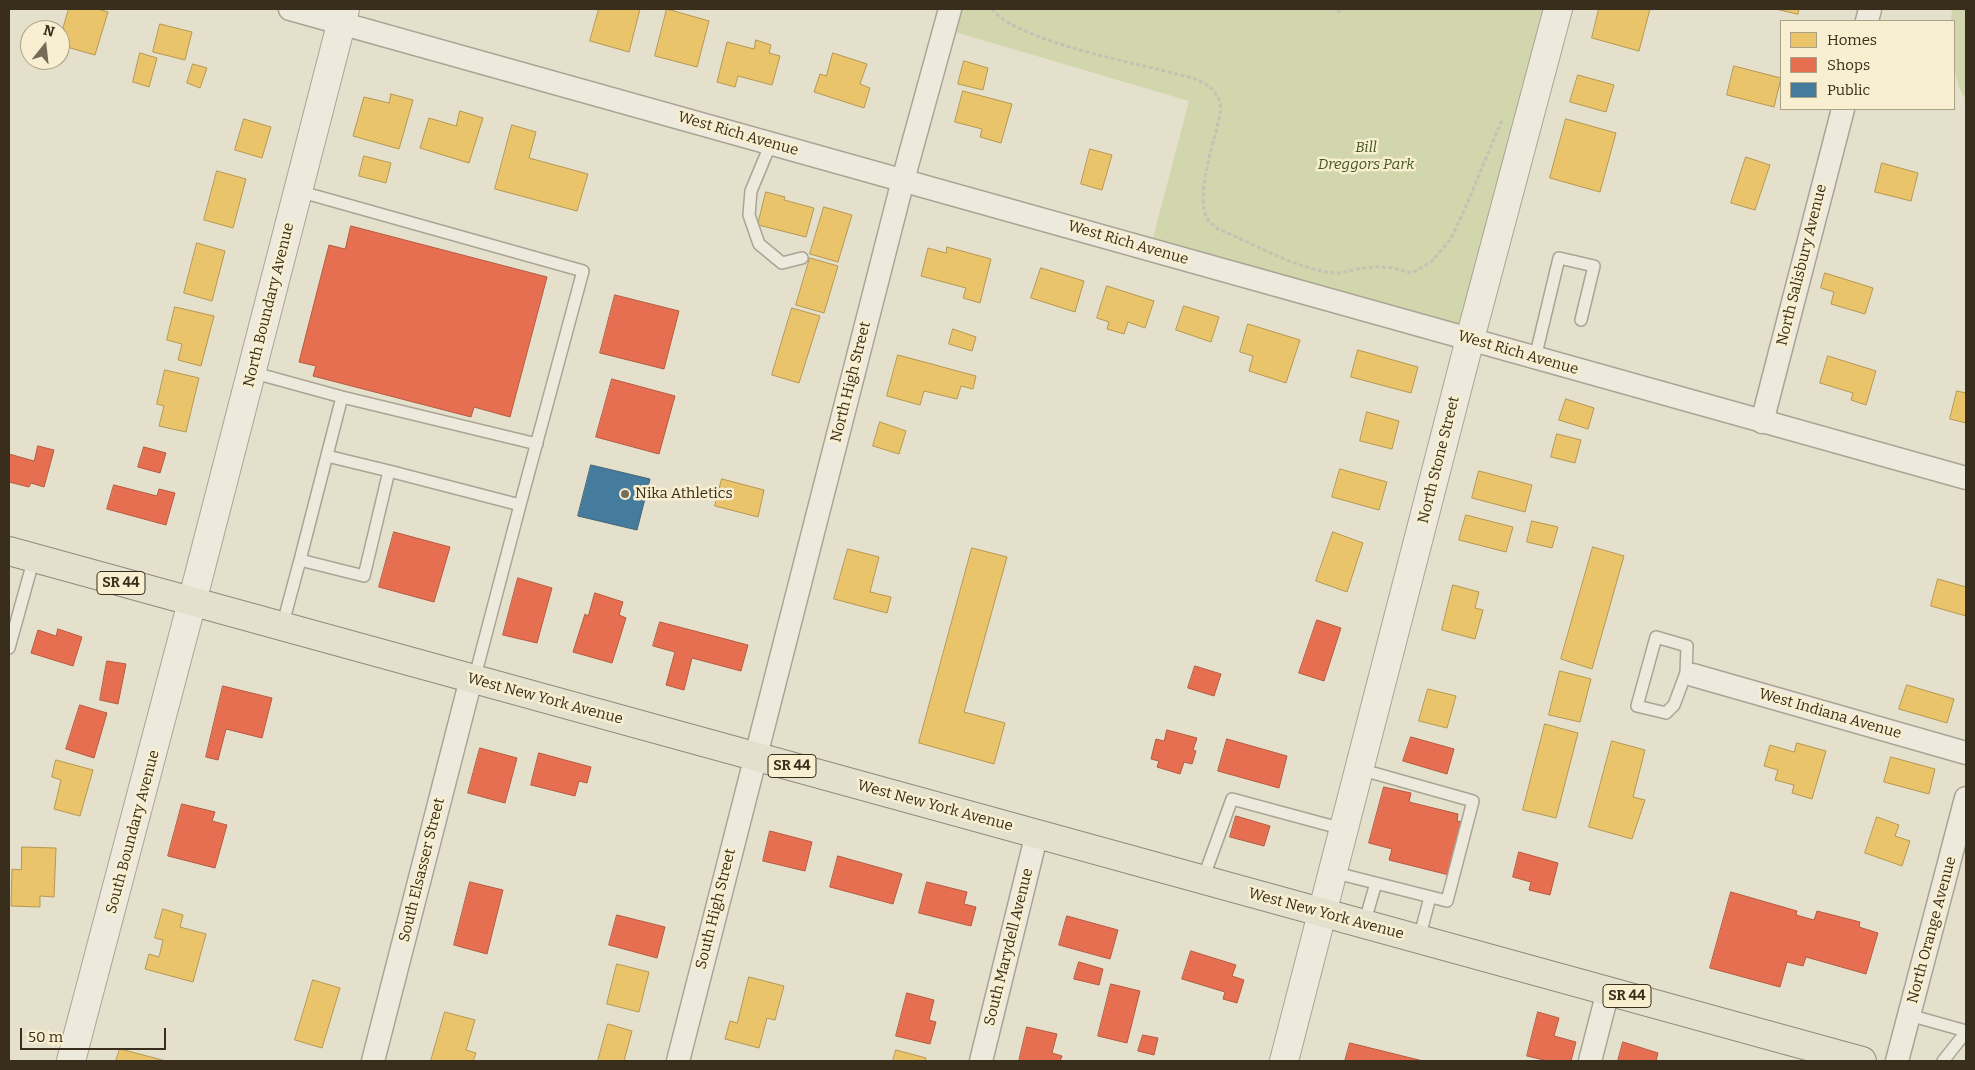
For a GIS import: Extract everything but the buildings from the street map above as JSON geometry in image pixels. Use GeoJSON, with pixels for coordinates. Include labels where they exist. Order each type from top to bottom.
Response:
{"type":"FeatureCollection","features":[{"type":"Feature","properties":{"kind":"main road","name":"West New York Avenue"},"geometry":{"type":"LineString","coordinates":[[21,555],[1862,1061]]}},
{"type":"Feature","properties":{"kind":"street","name":"West Rich Avenue"},"geometry":{"type":"LineString","coordinates":[[290,9],[343,16],[771,143],[1966,478]]}},
{"type":"Feature","properties":{"kind":"street","name":"North High Street"},"geometry":{"type":"LineString","coordinates":[[755,756],[903,180],[950,9]]}},
{"type":"Feature","properties":{"kind":"street","name":"North Stone Street"},"geometry":{"type":"LineString","coordinates":[[1284,1061],[1470,339],[1558,9]]}},
{"type":"Feature","properties":{"kind":"street","name":"North Boundary Avenue"},"geometry":{"type":"LineString","coordinates":[[192,602],[343,16]]}},
{"type":"Feature","properties":{"kind":"street","name":"North Salisbury Avenue"},"geometry":{"type":"LineString","coordinates":[[1762,422],[1842,110]]}},
{"type":"Feature","properties":{"kind":"street","name":"South Boundary Avenue"},"geometry":{"type":"LineString","coordinates":[[71,1061],[192,602]]}},
{"type":"Feature","properties":{"kind":"street","name":"West Indiana Avenue"},"geometry":{"type":"LineString","coordinates":[[1690,674],[1966,753]]}},
{"type":"Feature","properties":{"kind":"street","name":"South Elsasser Street"},"geometry":{"type":"LineString","coordinates":[[373,1061],[473,679]]}},
{"type":"Feature","properties":{"kind":"street","name":"South High Street"},"geometry":{"type":"LineString","coordinates":[[678,1061],[755,756]]}},
{"type":"Feature","properties":{"kind":"street","name":"North Orange Avenue"},"geometry":{"type":"LineString","coordinates":[[1897,1061],[1966,798]]}},
{"type":"Feature","properties":{"kind":"street","name":"South Marydell Avenue"},"geometry":{"type":"LineString","coordinates":[[981,1061],[1038,833]]}},
{"type":"Feature","properties":{"kind":"street"},"geometry":{"type":"LineString","coordinates":[[1590,1061],[1608,991]]}},
{"type":"Feature","properties":{"kind":"lane"},"geometry":{"type":"LineString","coordinates":[[771,143],[751,191],[749,215],[759,244],[776,258],[782,262],[802,258]]}},
{"type":"Feature","properties":{"kind":"lane"},"geometry":{"type":"LineString","coordinates":[[298,192],[583,271],[473,679]]}},
{"type":"Feature","properties":{"kind":"lane"},"geometry":{"type":"LineString","coordinates":[[1535,358],[1559,258],[1594,266],[1580,320]]}},
{"type":"Feature","properties":{"kind":"lane"},"geometry":{"type":"LineString","coordinates":[[251,372],[342,397],[537,444]]}},
{"type":"Feature","properties":{"kind":"lane"},"geometry":{"type":"LineString","coordinates":[[282,627],[342,397]]}},
{"type":"Feature","properties":{"kind":"lane"},"geometry":{"type":"LineString","coordinates":[[327,456],[520,505]]}},
{"type":"Feature","properties":{"kind":"lane"},"geometry":{"type":"LineString","coordinates":[[300,560],[364,576],[389,471]]}},
{"type":"Feature","properties":{"kind":"lane"},"geometry":{"type":"LineString","coordinates":[[9,648],[21,555]]}},
{"type":"Feature","properties":{"kind":"lane"},"geometry":{"type":"LineString","coordinates":[[1656,637],[1687,646],[1690,674],[1674,706],[1666,713],[1637,706],[1656,637]]}},
{"type":"Feature","properties":{"kind":"lane"},"geometry":{"type":"LineString","coordinates":[[1332,872],[1447,901],[1473,801],[1359,769]]}},
{"type":"Feature","properties":{"kind":"lane"},"geometry":{"type":"LineString","coordinates":[[1203,880],[1232,799],[1343,829]]}},
{"type":"Feature","properties":{"kind":"lane"},"geometry":{"type":"LineString","coordinates":[[1364,924],[1376,883]]}},
{"type":"Feature","properties":{"kind":"lane"},"geometry":{"type":"LineString","coordinates":[[1419,939],[1430,897]]}},
{"type":"Feature","properties":{"kind":"lane"},"geometry":{"type":"LineString","coordinates":[[1909,1015],[1966,1031],[1943,1061]]}},
{"type":"Feature","properties":{"kind":"path"},"geometry":{"type":"LineString","coordinates":[[992,9],[1009,22],[1032,34],[1085,51],[1193,78],[1216,91],[1221,109],[1202,190],[1204,208],[1208,220],[1218,229],[1295,263],[1337,273],[1364,267],[1385,266],[1412,273],[1431,262],[1450,240],[1461,218],[1506,111]]}},
{"type":"Feature","properties":{"kind":"path"},"geometry":{"type":"LineString","coordinates":[[1337,12],[1343,9]]}},
{"type":"Feature","properties":{"kind":"green space","name":"Bill Dreggors Park"},"geometry":{"type":"Polygon","coordinates":[[[950,9],[1558,9],[1470,339],[1150,249],[1189,101],[945,29],[950,9]]]}},
{"type":"Feature","properties":{"kind":"green space"},"geometry":{"type":"Polygon","coordinates":[[[1952,9],[1966,9],[1966,99],[1961,91],[1955,72],[1955,20],[1951,20],[1952,9]]]}},
{"type":"Feature","properties":{"kind":"place","name":"Nika Athletics"},"geometry":{"type":"Point","coordinates":[625,494]}}]}
